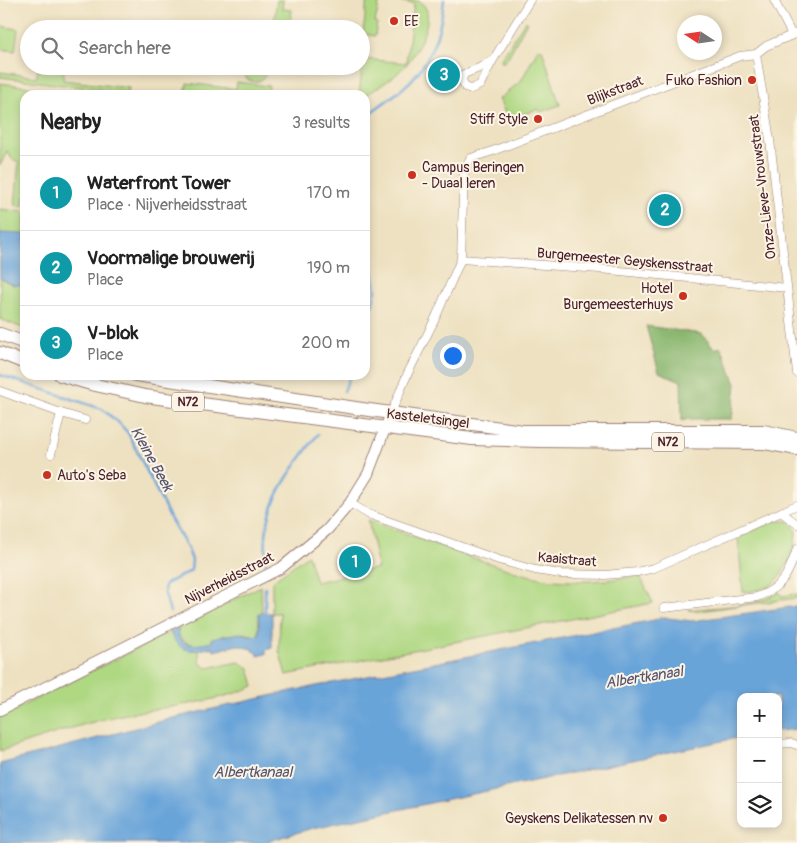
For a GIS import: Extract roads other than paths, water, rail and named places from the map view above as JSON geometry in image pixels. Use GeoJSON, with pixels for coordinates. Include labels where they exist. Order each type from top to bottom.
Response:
{"type":"FeatureCollection","features":[{"type":"Feature","properties":{"kind":"main road"},"geometry":{"type":"LineString","coordinates":[[0,334],[20,341]]}},
{"type":"Feature","properties":{"kind":"main road"},"geometry":{"type":"LineString","coordinates":[[0,353],[20,361]]}},
{"type":"Feature","properties":{"kind":"main road","name":"Kasteletsingel"},"geometry":{"type":"LineString","coordinates":[[77,380],[145,396],[472,439],[765,443],[797,449]]}},
{"type":"Feature","properties":{"kind":"main road","name":"Kasteletsingel"},"geometry":{"type":"LineString","coordinates":[[170,380],[391,413],[523,430],[763,431],[797,438]]}},
{"type":"Feature","properties":{"kind":"street"},"geometry":{"type":"LineString","coordinates":[[493,60],[530,0]]}},
{"type":"Feature","properties":{"kind":"street"},"geometry":{"type":"LineString","coordinates":[[774,0],[795,34]]}},
{"type":"Feature","properties":{"kind":"street","name":"Blijkstraat"},"geometry":{"type":"LineString","coordinates":[[461,259],[464,170],[471,158],[740,56],[756,54],[766,46],[795,34]]}},
{"type":"Feature","properties":{"kind":"street","name":"Onze-Lieve-Vrouwstraat"},"geometry":{"type":"LineString","coordinates":[[756,54],[770,140],[787,288],[793,312],[797,373]]}},
{"type":"Feature","properties":{"kind":"street","name":"Burgemeester Geyskensstraat"},"geometry":{"type":"LineString","coordinates":[[461,259],[600,269],[787,288]]}},
{"type":"Feature","properties":{"kind":"street","name":"Nijverheidsstraat"},"geometry":{"type":"LineString","coordinates":[[0,710],[281,568],[327,530],[350,503],[368,474],[407,375],[435,319],[461,259]]}},
{"type":"Feature","properties":{"kind":"street"},"geometry":{"type":"LineString","coordinates":[[0,392],[61,414],[85,420]]}},
{"type":"Feature","properties":{"kind":"street"},"geometry":{"type":"LineString","coordinates":[[52,454],[61,414]]}},
{"type":"Feature","properties":{"kind":"street","name":"Kaaistraat"},"geometry":{"type":"LineString","coordinates":[[350,503],[368,514],[499,560],[535,570],[561,574],[606,575],[637,572],[654,568],[797,505]]}},
{"type":"Feature","properties":{"kind":"street"},"geometry":{"type":"LineString","coordinates":[[781,512],[797,524]]}},
{"type":"Feature","properties":{"kind":"street"},"geometry":{"type":"LineString","coordinates":[[664,608],[757,597],[768,593],[780,584],[787,575],[797,549]]}},
{"type":"Feature","properties":{"kind":"street"},"geometry":{"type":"LineString","coordinates":[[782,744],[797,745]]}},
{"type":"Feature","properties":{"kind":"water"},"geometry":{"type":"Polygon","coordinates":[[[0,233],[20,234],[20,285],[13,285],[0,278],[0,233]]]}},
{"type":"Feature","properties":{"kind":"water","name":"Albertkanaal"},"geometry":{"type":"Polygon","coordinates":[[[797,606],[797,729],[782,731],[782,693],[737,693],[737,738],[313,828],[262,843],[0,843],[0,764],[173,718],[296,690],[659,619],[660,617],[692,621],[797,606]]]}},
{"type":"Feature","properties":{"kind":"water"},"geometry":{"type":"Polygon","coordinates":[[[259,613],[272,613],[272,648],[266,650],[266,654],[258,656],[257,652],[254,652],[252,649],[237,645],[214,651],[213,647],[187,650],[178,644],[170,632],[178,628],[181,640],[194,645],[212,642],[212,638],[239,633],[255,636],[259,634],[259,613]]]}},
{"type":"Feature","properties":{"kind":"waterway"},"geometry":{"type":"LineString","coordinates":[[370,113],[402,89],[420,70],[437,37],[444,0]]}},
{"type":"Feature","properties":{"kind":"waterway"},"geometry":{"type":"LineString","coordinates":[[370,238],[371,262],[376,290],[370,315]]}},
{"type":"Feature","properties":{"kind":"waterway","name":"Kleine Beek"},"geometry":{"type":"LineString","coordinates":[[0,375],[102,409],[128,433],[192,560],[191,570],[165,585],[164,591],[170,612]]}},
{"type":"Feature","properties":{"kind":"waterway"},"geometry":{"type":"LineString","coordinates":[[344,391],[348,380]]}},
{"type":"Feature","properties":{"kind":"waterway"},"geometry":{"type":"LineString","coordinates":[[266,566],[268,520],[278,494],[318,434]]}},
{"type":"Feature","properties":{"kind":"waterway"},"geometry":{"type":"LineString","coordinates":[[265,587],[265,615]]}},
{"type":"Feature","properties":{"kind":"place","name":"EE"},"geometry":{"type":"Point","coordinates":[394,21]}},
{"type":"Feature","properties":{"kind":"place","name":"V-blok"},"geometry":{"type":"Point","coordinates":[444,75]}},
{"type":"Feature","properties":{"kind":"place","name":"Fuko Fashion"},"geometry":{"type":"Point","coordinates":[752,80]}},
{"type":"Feature","properties":{"kind":"place","name":"Stiff Style"},"geometry":{"type":"Point","coordinates":[538,119]}},
{"type":"Feature","properties":{"kind":"place","name":"Campus Beringen - Duaal leren"},"geometry":{"type":"Point","coordinates":[412,175]}},
{"type":"Feature","properties":{"kind":"place","name":"Voormalige brouwerij"},"geometry":{"type":"Point","coordinates":[665,210]}},
{"type":"Feature","properties":{"kind":"place","name":"Hotel Burgemeesterhuys"},"geometry":{"type":"Point","coordinates":[683,296]}},
{"type":"Feature","properties":{"kind":"place","name":"Auto's Seba"},"geometry":{"type":"Point","coordinates":[47,475]}},
{"type":"Feature","properties":{"kind":"place","name":"Waterfront Tower"},"geometry":{"type":"Point","coordinates":[355,562]}},
{"type":"Feature","properties":{"kind":"place","name":"Geyskens Delikatessen nv"},"geometry":{"type":"Point","coordinates":[663,818]}}]}
